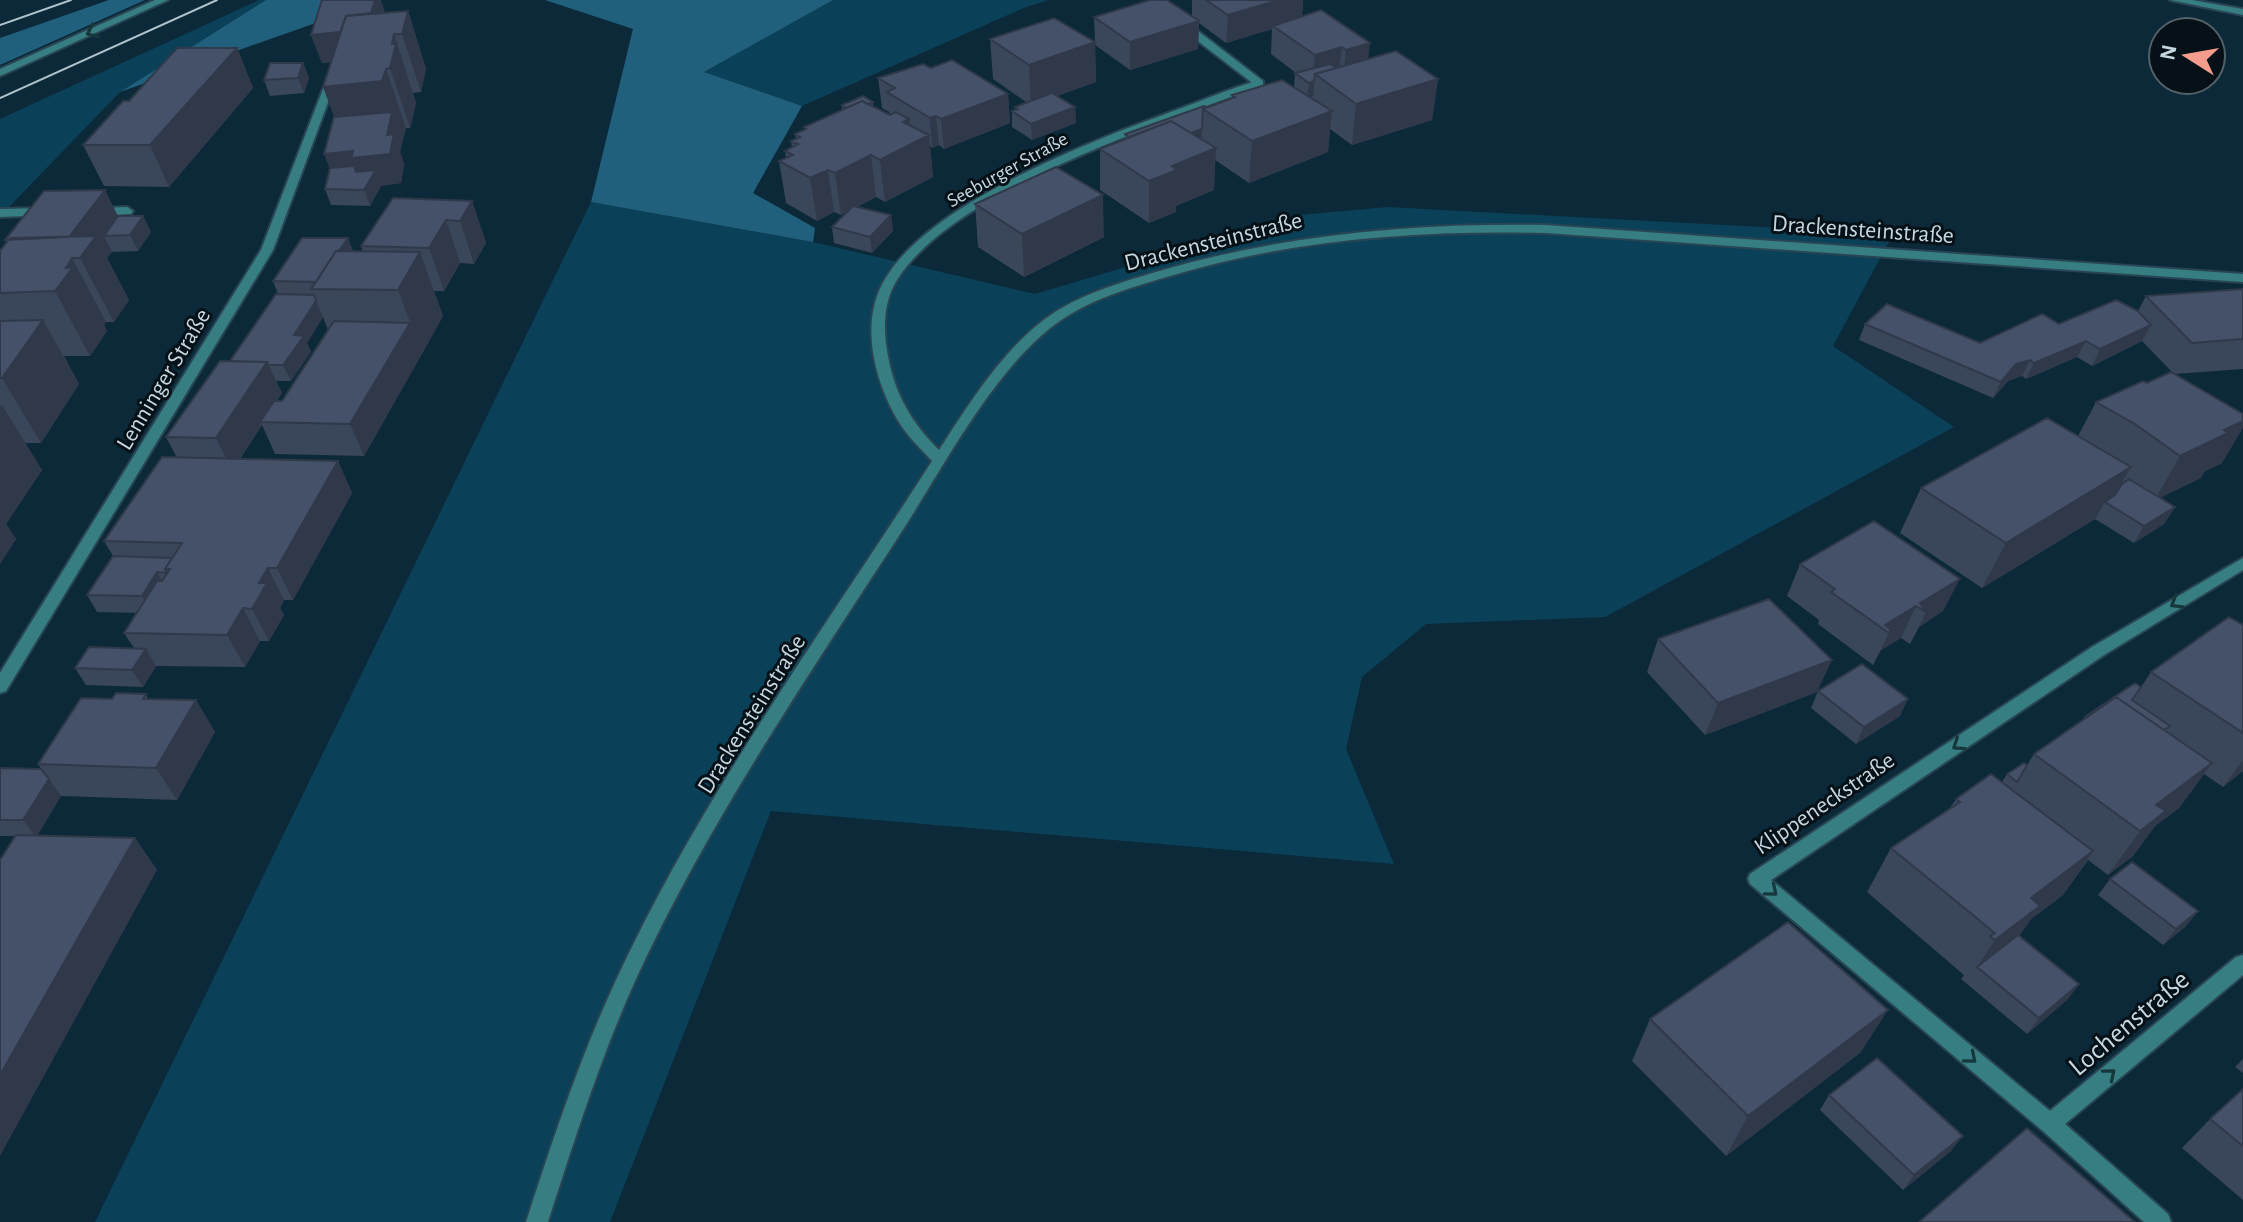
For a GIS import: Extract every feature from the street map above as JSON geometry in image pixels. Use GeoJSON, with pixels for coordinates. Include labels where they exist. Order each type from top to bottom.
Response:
{"type":"FeatureCollection","features":[{"type":"Feature","properties":{"kind":"street"},"geometry":{"type":"LineString","coordinates":[[0,73],[163,0]]}},
{"type":"Feature","properties":{"kind":"street"},"geometry":{"type":"LineString","coordinates":[[2175,0],[2243,12]]}},
{"type":"Feature","properties":{"kind":"street","name":"Seeburger Straße"},"geometry":{"type":"LineString","coordinates":[[940,460],[905,421],[888,386],[878,352],[880,313],[892,277],[938,232],[963,213],[1010,186],[1070,156],[1259,83],[1167,13]]}},
{"type":"Feature","properties":{"kind":"street","name":"Lenninger Straße"},"geometry":{"type":"LineString","coordinates":[[0,687],[267,250],[332,78]]}},
{"type":"Feature","properties":{"kind":"street"},"geometry":{"type":"LineString","coordinates":[[0,213],[127,211]]}},
{"type":"Feature","properties":{"kind":"street","name":"Drackensteinstraße"},"geometry":{"type":"LineString","coordinates":[[537,1222],[577,1099],[642,947],[713,816],[977,402],[1027,344],[1060,315],[1121,287],[1184,267],[1322,236],[1458,227],[1546,229],[2243,278]]}},
{"type":"Feature","properties":{"kind":"street","name":"Klippeneckstraße"},"geometry":{"type":"LineString","coordinates":[[2160,1222],[2050,1124],[1757,879],[2098,651],[2243,563]]}},
{"type":"Feature","properties":{"kind":"street","name":"Lochenstraße"},"geometry":{"type":"LineString","coordinates":[[2050,1124],[2243,963]]}},
{"type":"Feature","properties":{"kind":"shaded area"},"geometry":{"type":"Polygon","coordinates":[[[109,0],[145,0],[0,65],[0,38],[109,0]]]}},
{"type":"Feature","properties":{"kind":"shaded area"},"geometry":{"type":"Polygon","coordinates":[[[259,0],[266,0],[120,92],[9,207],[0,208],[0,119],[259,0]]]}},
{"type":"Feature","properties":{"kind":"shaded area"},"geometry":{"type":"Polygon","coordinates":[[[266,0],[381,0],[120,92],[266,0]]]}},
{"type":"Feature","properties":{"kind":"shaded area"},"geometry":{"type":"Polygon","coordinates":[[[545,0],[833,0],[704,72],[802,106],[753,193],[815,228],[813,242],[591,202],[633,29],[545,0]]]}},
{"type":"Feature","properties":{"kind":"shaded area"},"geometry":{"type":"Polygon","coordinates":[[[833,0],[1049,0],[1026,7],[802,106],[704,72],[833,0]]]}},
{"type":"Feature","properties":{"kind":"shaded area"},"geometry":{"type":"Polygon","coordinates":[[[591,202],[813,242],[1035,294],[1300,215],[1388,207],[1893,234],[1833,346],[1954,427],[1605,617],[1426,624],[1362,677],[1346,749],[1394,864],[771,811],[610,1222],[95,1222],[591,202]]]}},
{"type":"Feature","properties":{"kind":"building"},"geometry":{"type":"Polygon","coordinates":[[[322,0],[375,0],[371,13],[346,16],[340,32],[311,35],[322,0]]]}},
{"type":"Feature","properties":{"kind":"building"},"geometry":{"type":"Polygon","coordinates":[[[1150,0],[1167,0],[1199,21],[1130,42],[1094,17],[1150,0]]]}},
{"type":"Feature","properties":{"kind":"building"},"geometry":{"type":"Polygon","coordinates":[[[1206,0],[1279,0],[1228,15],[1206,0]]]}},
{"type":"Feature","properties":{"kind":"building"},"geometry":{"type":"Polygon","coordinates":[[[1321,10],[1370,43],[1315,55],[1273,26],[1321,10]]]}},
{"type":"Feature","properties":{"kind":"building"},"geometry":{"type":"Polygon","coordinates":[[[408,11],[402,34],[394,34],[392,44],[396,44],[390,68],[386,69],[382,81],[323,87],[346,16],[408,11]]]}},
{"type":"Feature","properties":{"kind":"building"},"geometry":{"type":"Polygon","coordinates":[[[1054,18],[1095,42],[1029,65],[990,39],[1054,18]]]}},
{"type":"Feature","properties":{"kind":"building"},"geometry":{"type":"Polygon","coordinates":[[[177,48],[237,48],[150,145],[83,145],[123,101],[129,101],[177,48]]]}},
{"type":"Feature","properties":{"kind":"building"},"geometry":{"type":"Polygon","coordinates":[[[1396,51],[1438,79],[1356,104],[1315,74],[1396,51]]]}},
{"type":"Feature","properties":{"kind":"building"},"geometry":{"type":"Polygon","coordinates":[[[952,60],[1008,94],[941,119],[936,116],[930,118],[887,92],[895,88],[878,78],[923,64],[931,68],[952,60]]]}},
{"type":"Feature","properties":{"kind":"building"},"geometry":{"type":"Polygon","coordinates":[[[270,63],[303,63],[298,78],[264,80],[270,63]]]}},
{"type":"Feature","properties":{"kind":"building"},"geometry":{"type":"Polygon","coordinates":[[[1330,64],[1336,68],[1315,74],[1314,81],[1309,83],[1295,73],[1330,64]]]}},
{"type":"Feature","properties":{"kind":"building"},"geometry":{"type":"Polygon","coordinates":[[[1282,80],[1332,111],[1252,141],[1203,109],[1235,97],[1232,95],[1282,80]]]}},
{"type":"Feature","properties":{"kind":"building"},"geometry":{"type":"Polygon","coordinates":[[[1052,93],[1075,107],[1031,124],[1012,111],[1018,109],[1015,107],[1052,93]]]}},
{"type":"Feature","properties":{"kind":"building"},"geometry":{"type":"Polygon","coordinates":[[[863,96],[873,102],[868,104],[862,101],[846,108],[842,105],[863,96]]]}},
{"type":"Feature","properties":{"kind":"building"},"geometry":{"type":"Polygon","coordinates":[[[862,101],[890,115],[896,112],[909,119],[903,122],[929,135],[880,160],[871,155],[835,173],[828,170],[810,178],[779,161],[793,155],[785,151],[798,144],[791,141],[800,137],[795,134],[806,129],[804,127],[862,101]]]}},
{"type":"Feature","properties":{"kind":"building"},"geometry":{"type":"Polygon","coordinates":[[[1207,107],[1203,109],[1202,129],[1191,133],[1171,121],[1129,137],[1125,134],[1207,107]]]}},
{"type":"Feature","properties":{"kind":"building"},"geometry":{"type":"Polygon","coordinates":[[[392,112],[387,135],[394,134],[390,154],[351,158],[353,151],[324,154],[334,117],[392,112]]]}},
{"type":"Feature","properties":{"kind":"building"},"geometry":{"type":"Polygon","coordinates":[[[1171,121],[1216,148],[1172,166],[1177,170],[1149,181],[1100,149],[1171,121]]]}},
{"type":"Feature","properties":{"kind":"building"},"geometry":{"type":"Polygon","coordinates":[[[354,166],[356,172],[376,170],[364,190],[325,189],[330,168],[354,166]]]}},
{"type":"Feature","properties":{"kind":"building"},"geometry":{"type":"Polygon","coordinates":[[[1056,167],[1103,195],[1022,234],[975,204],[1056,167]]]}},
{"type":"Feature","properties":{"kind":"building"},"geometry":{"type":"Polygon","coordinates":[[[105,190],[69,237],[5,240],[44,191],[105,190]]]}},
{"type":"Feature","properties":{"kind":"building"},"geometry":{"type":"Polygon","coordinates":[[[393,198],[472,201],[460,221],[446,220],[429,248],[361,246],[393,198]]]}},
{"type":"Feature","properties":{"kind":"building"},"geometry":{"type":"Polygon","coordinates":[[[853,206],[891,215],[870,237],[832,227],[853,206]]]}},
{"type":"Feature","properties":{"kind":"building"},"geometry":{"type":"Polygon","coordinates":[[[118,216],[143,216],[130,235],[104,236],[118,216]]]}},
{"type":"Feature","properties":{"kind":"building"},"geometry":{"type":"Polygon","coordinates":[[[96,236],[80,258],[72,258],[66,268],[73,267],[55,291],[0,293],[0,251],[10,238],[96,236]]]}},
{"type":"Feature","properties":{"kind":"building"},"geometry":{"type":"Polygon","coordinates":[[[302,238],[348,238],[316,282],[273,281],[302,238]]]}},
{"type":"Feature","properties":{"kind":"building"},"geometry":{"type":"Polygon","coordinates":[[[336,251],[420,252],[398,290],[311,289],[336,251]]]}},
{"type":"Feature","properties":{"kind":"building"},"geometry":{"type":"Polygon","coordinates":[[[2243,289],[2243,339],[2192,343],[2146,296],[2243,289]]]}},
{"type":"Feature","properties":{"kind":"building"},"geometry":{"type":"Polygon","coordinates":[[[276,294],[314,295],[316,301],[294,335],[304,336],[283,365],[230,361],[276,294]]]}},
{"type":"Feature","properties":{"kind":"building"},"geometry":{"type":"Polygon","coordinates":[[[2116,300],[2138,311],[2151,325],[2100,349],[2086,341],[2034,363],[2030,360],[2016,364],[2001,382],[1865,324],[1887,304],[1980,343],[2042,314],[2059,324],[2116,300]]]}},
{"type":"Feature","properties":{"kind":"building"},"geometry":{"type":"Polygon","coordinates":[[[43,320],[2,378],[0,378],[0,321],[43,320]]]}},
{"type":"Feature","properties":{"kind":"building"},"geometry":{"type":"Polygon","coordinates":[[[334,321],[410,323],[350,424],[260,422],[274,401],[282,401],[334,321]]]}},
{"type":"Feature","properties":{"kind":"building"},"geometry":{"type":"Polygon","coordinates":[[[220,361],[267,362],[216,438],[166,437],[220,361]]]}},
{"type":"Feature","properties":{"kind":"building"},"geometry":{"type":"Polygon","coordinates":[[[2171,372],[2243,414],[2243,421],[2224,430],[2228,433],[2180,456],[2135,424],[2096,402],[2171,372]]]}},
{"type":"Feature","properties":{"kind":"building"},"geometry":{"type":"Polygon","coordinates":[[[2047,418],[2131,467],[2006,543],[1921,488],[2047,418]]]}},
{"type":"Feature","properties":{"kind":"building"},"geometry":{"type":"Polygon","coordinates":[[[162,457],[338,461],[277,568],[268,568],[259,583],[267,583],[252,609],[243,608],[227,635],[124,633],[157,581],[162,581],[170,569],[165,569],[182,543],[104,541],[162,457]]]}},
{"type":"Feature","properties":{"kind":"building"},"geometry":{"type":"Polygon","coordinates":[[[2129,479],[2175,507],[2144,526],[2105,502],[2129,479]]]}},
{"type":"Feature","properties":{"kind":"building"},"geometry":{"type":"Polygon","coordinates":[[[1874,521],[1960,579],[1920,603],[1926,612],[1916,606],[1885,625],[1891,630],[1889,633],[1831,592],[1835,589],[1800,564],[1874,521]]]}},
{"type":"Feature","properties":{"kind":"building"},"geometry":{"type":"Polygon","coordinates":[[[113,556],[172,558],[165,569],[167,573],[157,572],[142,596],[87,595],[113,556]]]}},
{"type":"Feature","properties":{"kind":"building"},"geometry":{"type":"Polygon","coordinates":[[[1769,599],[1832,660],[1718,703],[1658,639],[1769,599]]]}},
{"type":"Feature","properties":{"kind":"building"},"geometry":{"type":"Polygon","coordinates":[[[2229,617],[2243,625],[2243,733],[2151,672],[2229,617]]]}},
{"type":"Feature","properties":{"kind":"building"},"geometry":{"type":"Polygon","coordinates":[[[89,647],[146,649],[132,670],[75,668],[89,647]]]}},
{"type":"Feature","properties":{"kind":"building"},"geometry":{"type":"Polygon","coordinates":[[[1862,664],[1908,699],[1864,727],[1818,691],[1862,664]]]}},
{"type":"Feature","properties":{"kind":"building"},"geometry":{"type":"Polygon","coordinates":[[[2135,683],[2141,687],[2132,700],[2170,726],[2164,730],[2116,697],[2085,717],[2135,683]]]}},
{"type":"Feature","properties":{"kind":"building"},"geometry":{"type":"Polygon","coordinates":[[[116,693],[146,694],[143,699],[196,700],[156,768],[38,764],[81,698],[112,699],[116,693]]]}},
{"type":"Feature","properties":{"kind":"building"},"geometry":{"type":"Polygon","coordinates":[[[2116,697],[2212,763],[2156,805],[2166,811],[2140,831],[2034,754],[2116,697]]]}},
{"type":"Feature","properties":{"kind":"building"},"geometry":{"type":"Polygon","coordinates":[[[2024,763],[2027,765],[2017,782],[2007,774],[2024,763]]]}},
{"type":"Feature","properties":{"kind":"building"},"geometry":{"type":"Polygon","coordinates":[[[0,768],[41,769],[49,779],[23,820],[0,820],[0,768]]]}},
{"type":"Feature","properties":{"kind":"building"},"geometry":{"type":"Polygon","coordinates":[[[1991,774],[2093,851],[2031,898],[2040,906],[1995,940],[1990,936],[1995,933],[1891,848],[1960,802],[1956,799],[1991,774]]]}},
{"type":"Feature","properties":{"kind":"building"},"geometry":{"type":"Polygon","coordinates":[[[16,835],[135,838],[0,1075],[0,860],[16,835]]]}},
{"type":"Feature","properties":{"kind":"building"},"geometry":{"type":"Polygon","coordinates":[[[2132,862],[2198,911],[2176,929],[2110,879],[2132,862]]]}},
{"type":"Feature","properties":{"kind":"building"},"geometry":{"type":"Polygon","coordinates":[[[1788,922],[1888,1010],[1748,1116],[1650,1019],[1788,922]]]}},
{"type":"Feature","properties":{"kind":"building"},"geometry":{"type":"Polygon","coordinates":[[[2018,935],[2079,984],[2039,1018],[1977,967],[2018,935]]]}},
{"type":"Feature","properties":{"kind":"building"},"geometry":{"type":"Polygon","coordinates":[[[1877,1058],[1963,1136],[1914,1175],[1829,1095],[1877,1058]]]}},
{"type":"Feature","properties":{"kind":"building"},"geometry":{"type":"Polygon","coordinates":[[[2243,1089],[2243,1146],[2210,1119],[2243,1089]]]}},
{"type":"Feature","properties":{"kind":"building"},"geometry":{"type":"Polygon","coordinates":[[[2027,1128],[2135,1222],[1919,1222],[2027,1128]]]}},
{"type":"Feature","properties":{"kind":"tram line"},"geometry":{"type":"LineString","coordinates":[[0,25],[71,0]]}},
{"type":"Feature","properties":{"kind":"tram line"},"geometry":{"type":"LineString","coordinates":[[0,98],[217,0]]}}]}
